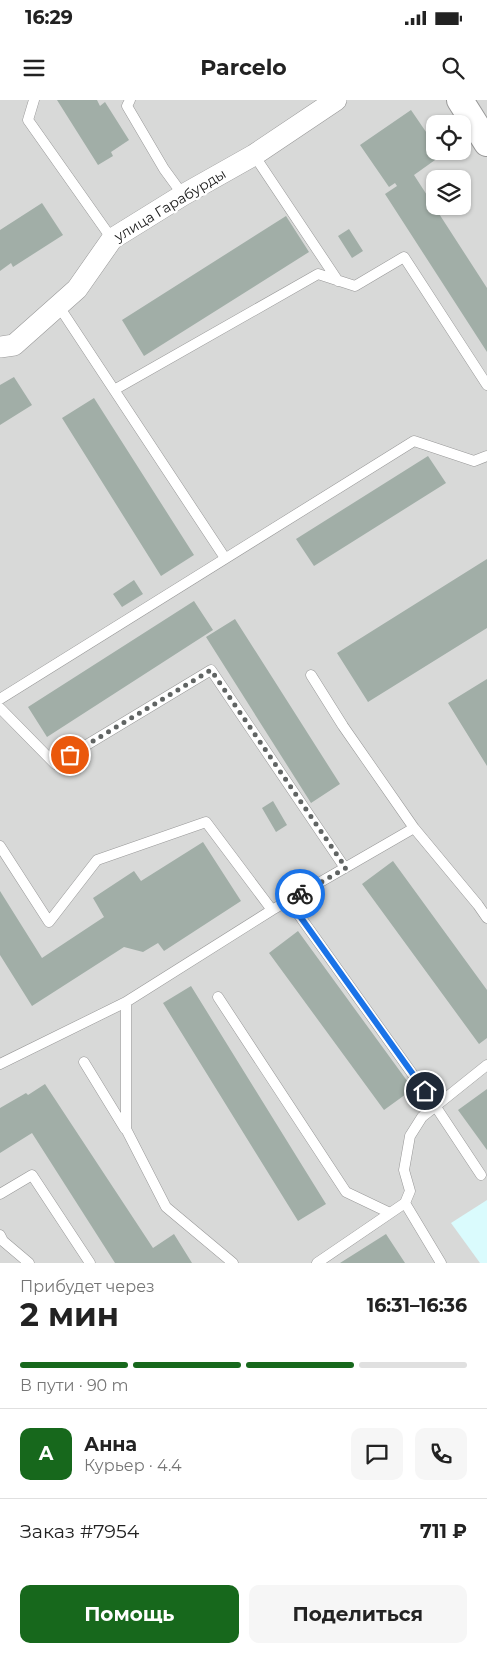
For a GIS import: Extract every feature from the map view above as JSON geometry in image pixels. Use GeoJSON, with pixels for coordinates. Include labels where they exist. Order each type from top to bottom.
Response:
{"type":"FeatureCollection","features":[{"type":"Feature","properties":{"kind":"street"},"geometry":{"type":"LineString","coordinates":[[460,100],[487,143]]}},
{"type":"Feature","properties":{"kind":"street","name":"улица Гарабурды"},"geometry":{"type":"LineString","coordinates":[[0,347],[14,344],[77,289],[112,239],[183,195],[254,155],[328,102]]}},
{"type":"Feature","properties":{"kind":"lane"},"geometry":{"type":"LineString","coordinates":[[34,100],[28,120],[112,239]]}},
{"type":"Feature","properties":{"kind":"lane"},"geometry":{"type":"LineString","coordinates":[[130,100],[127,106],[164,169],[183,195]]}},
{"type":"Feature","properties":{"kind":"lane"},"geometry":{"type":"LineString","coordinates":[[254,155],[338,281]]}},
{"type":"Feature","properties":{"kind":"lane"},"geometry":{"type":"LineString","coordinates":[[114,390],[318,274],[355,286],[404,257],[487,385]]}},
{"type":"Feature","properties":{"kind":"lane"},"geometry":{"type":"LineString","coordinates":[[58,305],[225,558]]}},
{"type":"Feature","properties":{"kind":"lane"},"geometry":{"type":"LineString","coordinates":[[0,699],[414,441],[474,462],[487,456]]}},
{"type":"Feature","properties":{"kind":"lane"},"geometry":{"type":"LineString","coordinates":[[0,708],[55,764],[211,670],[346,868]]}},
{"type":"Feature","properties":{"kind":"lane"},"geometry":{"type":"LineString","coordinates":[[311,675],[343,726],[414,828],[483,902],[487,918]]}},
{"type":"Feature","properties":{"kind":"lane"},"geometry":{"type":"LineString","coordinates":[[0,846],[49,922],[97,860],[206,822],[272,910]]}},
{"type":"Feature","properties":{"kind":"lane"},"geometry":{"type":"LineString","coordinates":[[0,1064],[126,1002],[272,910],[414,828]]}},
{"type":"Feature","properties":{"kind":"lane"},"geometry":{"type":"LineString","coordinates":[[289,901],[436,1107],[481,1175]]}},
{"type":"Feature","properties":{"kind":"lane"},"geometry":{"type":"LineString","coordinates":[[218,997],[346,1192],[390,1213]]}},
{"type":"Feature","properties":{"kind":"lane"},"geometry":{"type":"LineString","coordinates":[[126,1002],[126,1130]]}},
{"type":"Feature","properties":{"kind":"lane"},"geometry":{"type":"LineString","coordinates":[[84,1062],[126,1130],[166,1207],[233,1263]]}},
{"type":"Feature","properties":{"kind":"lane"},"geometry":{"type":"LineString","coordinates":[[317,1263],[405,1203],[410,1191],[404,1170],[410,1136],[422,1117],[487,1065]]}},
{"type":"Feature","properties":{"kind":"lane"},"geometry":{"type":"LineString","coordinates":[[0,1194],[32,1175],[90,1263]]}},
{"type":"Feature","properties":{"kind":"lane"},"geometry":{"type":"LineString","coordinates":[[405,1203],[441,1263]]}},
{"type":"Feature","properties":{"kind":"lane"},"geometry":{"type":"LineString","coordinates":[[0,1235],[3,1242],[28,1263]]}},
{"type":"Feature","properties":{"kind":"shaded area"},"geometry":{"type":"Polygon","coordinates":[[[0,100],[487,100],[487,1263],[0,1263],[0,100]]]}},
{"type":"Feature","properties":{"kind":"shaded area"},"geometry":{"type":"Polygon","coordinates":[[[487,1200],[487,1263],[480,1263],[451,1223],[487,1200]]]}},
{"type":"Feature","properties":{"kind":"building"},"geometry":{"type":"Polygon","coordinates":[[[57,100],[97,100],[100,106],[105,102],[129,140],[111,152],[113,156],[98,165],[57,100]]]}},
{"type":"Feature","properties":{"kind":"building"},"geometry":{"type":"Polygon","coordinates":[[[411,110],[426,132],[426,160],[435,160],[414,175],[426,194],[426,215],[440,215],[487,288],[487,352],[385,194],[397,186],[395,183],[389,187],[360,145],[411,110]]]}},
{"type":"Feature","properties":{"kind":"building"},"geometry":{"type":"Polygon","coordinates":[[[42,203],[63,235],[13,267],[11,263],[0,271],[0,230],[42,203]]]}},
{"type":"Feature","properties":{"kind":"building"},"geometry":{"type":"Polygon","coordinates":[[[286,216],[309,252],[144,356],[122,320],[286,216]]]}},
{"type":"Feature","properties":{"kind":"building"},"geometry":{"type":"Polygon","coordinates":[[[349,229],[363,251],[352,258],[338,236],[349,229]]]}},
{"type":"Feature","properties":{"kind":"building"},"geometry":{"type":"Polygon","coordinates":[[[14,377],[32,405],[0,425],[0,385],[14,377]]]}},
{"type":"Feature","properties":{"kind":"building"},"geometry":{"type":"Polygon","coordinates":[[[94,398],[194,555],[161,576],[62,418],[94,398]]]}},
{"type":"Feature","properties":{"kind":"building"},"geometry":{"type":"Polygon","coordinates":[[[428,456],[446,483],[314,566],[296,539],[428,456]]]}},
{"type":"Feature","properties":{"kind":"building"},"geometry":{"type":"Polygon","coordinates":[[[487,559],[487,628],[368,702],[337,653],[487,559]]]}},
{"type":"Feature","properties":{"kind":"building"},"geometry":{"type":"Polygon","coordinates":[[[134,580],[143,594],[122,607],[113,594],[134,580]]]}},
{"type":"Feature","properties":{"kind":"building"},"geometry":{"type":"Polygon","coordinates":[[[194,601],[213,630],[47,737],[28,707],[194,601]]]}},
{"type":"Feature","properties":{"kind":"building"},"geometry":{"type":"Polygon","coordinates":[[[235,619],[340,784],[311,803],[206,637],[235,619]]]}},
{"type":"Feature","properties":{"kind":"building"},"geometry":{"type":"Polygon","coordinates":[[[487,679],[487,766],[448,703],[487,679]]]}},
{"type":"Feature","properties":{"kind":"building"},"geometry":{"type":"Polygon","coordinates":[[[273,801],[287,825],[276,832],[262,808],[273,801]]]}},
{"type":"Feature","properties":{"kind":"building"},"geometry":{"type":"Polygon","coordinates":[[[203,842],[241,901],[164,951],[158,943],[143,952],[124,947],[32,1006],[0,955],[0,891],[42,958],[104,917],[93,898],[134,871],[141,881],[203,842]]]}},
{"type":"Feature","properties":{"kind":"building"},"geometry":{"type":"Polygon","coordinates":[[[393,861],[487,990],[487,1038],[479,1044],[362,884],[393,861]]]}},
{"type":"Feature","properties":{"kind":"building"},"geometry":{"type":"Polygon","coordinates":[[[298,931],[413,1089],[384,1110],[269,953],[298,931]]]}},
{"type":"Feature","properties":{"kind":"building"},"geometry":{"type":"Polygon","coordinates":[[[191,986],[326,1204],[298,1221],[163,1003],[191,986]]]}},
{"type":"Feature","properties":{"kind":"building"},"geometry":{"type":"Polygon","coordinates":[[[45,1084],[153,1248],[174,1234],[192,1263],[115,1263],[32,1133],[0,1153],[0,1108],[26,1093],[28,1095],[45,1084]]]}},
{"type":"Feature","properties":{"kind":"building"},"geometry":{"type":"Polygon","coordinates":[[[487,1089],[487,1150],[458,1110],[487,1089]]]}},
{"type":"Feature","properties":{"kind":"building"},"geometry":{"type":"Polygon","coordinates":[[[386,1234],[405,1263],[340,1263],[386,1234]]]}},
{"type":"Feature","properties":{"kind":"way so far"},"geometry":{"type":"LineString","coordinates":[[70,755],[211,670],[346,868],[300,894]]}},
{"type":"Feature","properties":{"kind":"route"},"geometry":{"type":"LineString","coordinates":[[300,894],[289,901],[425,1091]]}}]}
